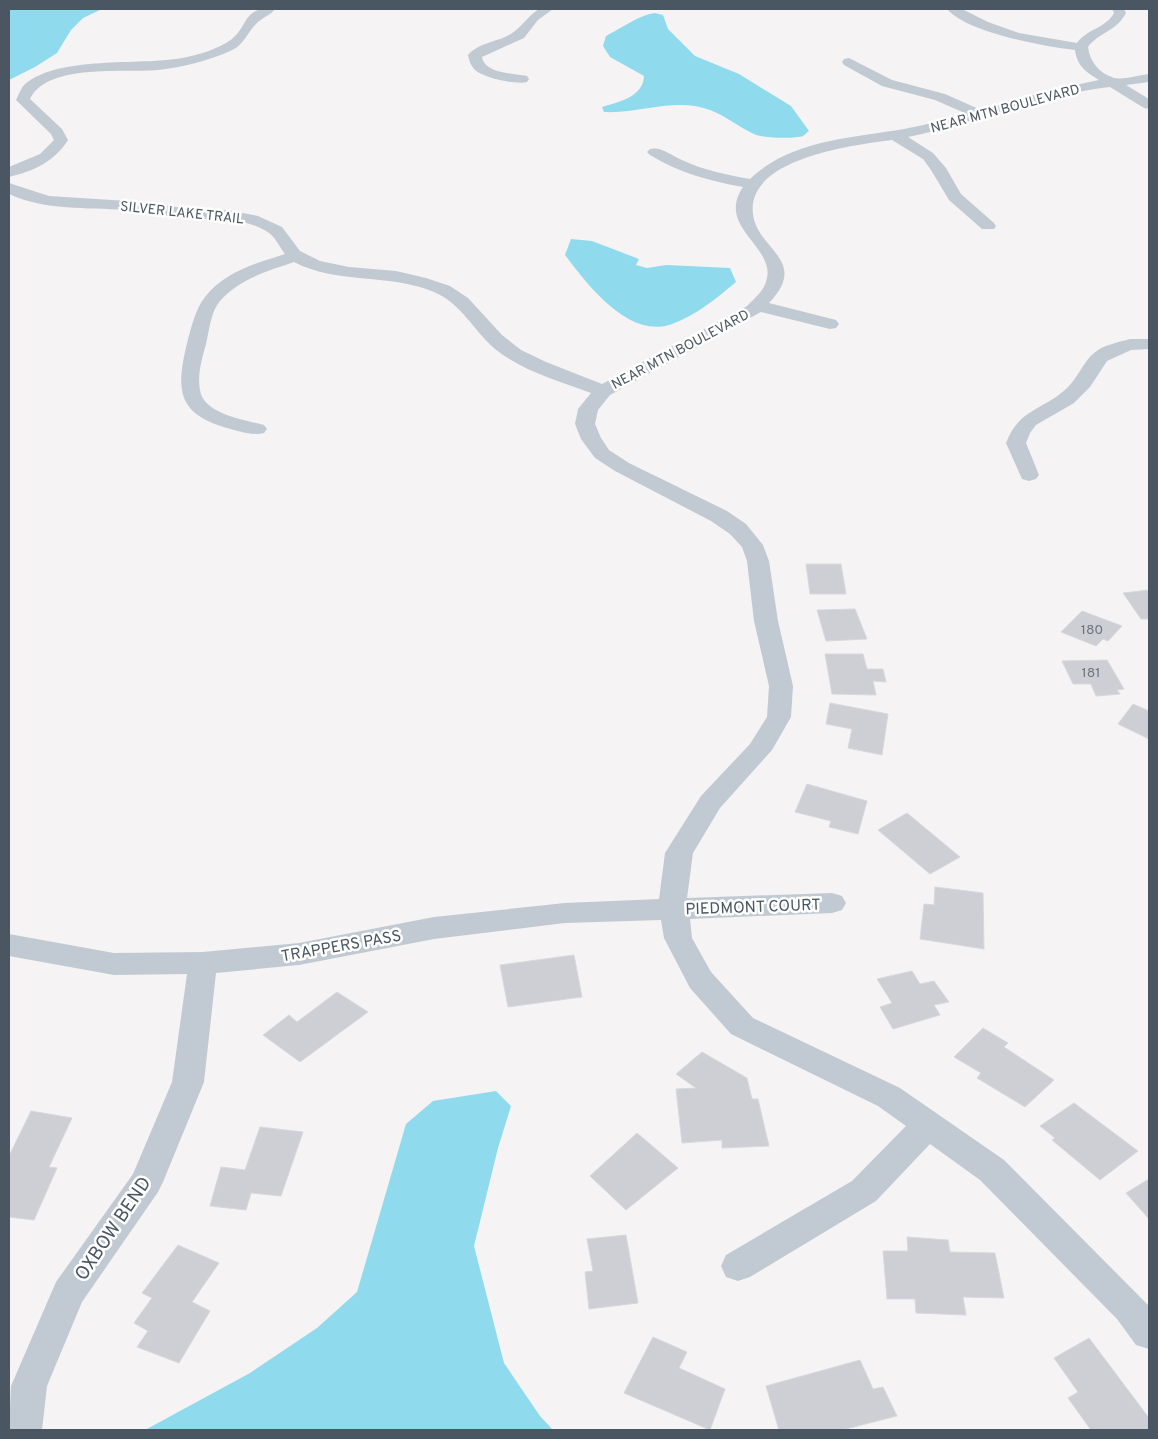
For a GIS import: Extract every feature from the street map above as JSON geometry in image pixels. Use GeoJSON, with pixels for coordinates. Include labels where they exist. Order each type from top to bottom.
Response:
{"type":"FeatureCollection","features":[{"type":"Feature","properties":{"kind":"street"},"geometry":{"type":"LineString","coordinates":[[9,172],[30,166],[46,157],[56,150],[61,140],[57,132],[23,100],[24,93],[35,83],[70,70],[153,66],[205,56],[239,40],[249,23],[269,9]]}},
{"type":"Feature","properties":{"kind":"street"},"geometry":{"type":"LineString","coordinates":[[522,79],[486,71],[478,66],[475,55],[490,46],[519,35],[526,29],[534,17],[548,9]]}},
{"type":"Feature","properties":{"kind":"street"},"geometry":{"type":"LineString","coordinates":[[953,9],[997,31],[1038,41],[1081,47]]}},
{"type":"Feature","properties":{"kind":"street"},"geometry":{"type":"LineString","coordinates":[[1081,47],[1090,37],[1112,26],[1120,13],[1118,9]]}},
{"type":"Feature","properties":{"kind":"street"},"geometry":{"type":"LineString","coordinates":[[1081,47],[1083,59],[1089,68],[1149,104]]}},
{"type":"Feature","properties":{"kind":"street"},"geometry":{"type":"LineString","coordinates":[[849,62],[886,83],[940,98],[981,115]]}},
{"type":"Feature","properties":{"kind":"street","name":"NEAR MTN BOULEVARD"},"geometry":{"type":"LineString","coordinates":[[1149,78],[1072,89],[981,115],[896,135],[831,146],[805,153],[765,173],[754,184],[745,199],[745,213],[750,228],[772,256],[776,270],[776,284],[768,297],[758,306],[604,391],[588,409],[585,424],[591,440],[602,454],[622,467],[719,516],[738,529],[752,545],[758,562],[764,609],[781,686],[779,717],[759,750],[710,802],[679,853],[672,894],[678,938],[700,980],[742,1026],[889,1097],[992,1170],[1129,1308],[1149,1333]]}},
{"type":"Feature","properties":{"kind":"street"},"geometry":{"type":"LineString","coordinates":[[896,135],[928,156],[938,168],[955,197],[988,226]]}},
{"type":"Feature","properties":{"kind":"street"},"geometry":{"type":"LineString","coordinates":[[654,152],[694,172],[754,184]]}},
{"type":"Feature","properties":{"kind":"street","name":"SILVER LAKE TRAIL"},"geometry":{"type":"LineString","coordinates":[[9,188],[37,200],[120,205],[252,219],[268,225],[279,233],[291,252],[296,256],[321,267],[343,272],[396,276],[423,282],[445,290],[464,301],[486,330],[504,346],[529,361],[604,391]]}},
{"type":"Feature","properties":{"kind":"street"},"geometry":{"type":"LineString","coordinates":[[257,429],[232,424],[212,415],[198,404],[190,392],[190,378],[204,316],[211,301],[225,287],[244,275],[296,256]]}},
{"type":"Feature","properties":{"kind":"street"},"geometry":{"type":"LineString","coordinates":[[758,306],[830,324]]}},
{"type":"Feature","properties":{"kind":"street"},"geometry":{"type":"LineString","coordinates":[[1029,475],[1016,443],[1020,432],[1029,421],[1067,399],[1083,383],[1100,358],[1113,350],[1130,345],[1149,344]]}},
{"type":"Feature","properties":{"kind":"street","name":"PIEDMONT COURT"},"geometry":{"type":"LineString","coordinates":[[674,909],[832,903]]}},
{"type":"Feature","properties":{"kind":"street","name":"TRAPPERS PASS"},"geometry":{"type":"LineString","coordinates":[[9,945],[114,964],[203,964],[299,954],[434,928],[565,913],[674,909]]}},
{"type":"Feature","properties":{"kind":"street","name":"OXBOW BEND"},"geometry":{"type":"LineString","coordinates":[[23,1430],[29,1386],[68,1293],[146,1182],[188,1082],[203,964]]}},
{"type":"Feature","properties":{"kind":"street"},"geometry":{"type":"LineString","coordinates":[[738,1266],[864,1191],[929,1124]]}},
{"type":"Feature","properties":{"kind":"water"},"geometry":{"type":"Polygon","coordinates":[[[9,9],[102,9],[83,18],[71,30],[57,53],[9,80],[9,9]]]}},
{"type":"Feature","properties":{"kind":"water"},"geometry":{"type":"Polygon","coordinates":[[[655,13],[663,15],[668,29],[695,56],[739,74],[791,106],[809,131],[803,136],[793,138],[758,135],[722,115],[697,106],[671,105],[631,111],[604,112],[602,107],[622,101],[635,94],[643,83],[644,76],[610,57],[603,46],[606,36],[636,19],[655,13]]]}},
{"type":"Feature","properties":{"kind":"water"},"geometry":{"type":"Polygon","coordinates":[[[571,239],[592,241],[639,259],[636,265],[647,268],[666,265],[730,268],[736,282],[706,306],[681,321],[656,327],[640,324],[625,317],[611,306],[585,280],[565,255],[571,239]]]}},
{"type":"Feature","properties":{"kind":"water"},"geometry":{"type":"Polygon","coordinates":[[[496,1091],[511,1106],[498,1148],[474,1246],[504,1363],[540,1416],[553,1430],[145,1430],[250,1373],[317,1328],[357,1292],[406,1124],[433,1101],[496,1091]]]}},
{"type":"Feature","properties":{"kind":"building"},"geometry":{"type":"Polygon","coordinates":[[[806,564],[841,564],[846,594],[810,594],[806,564]]]}},
{"type":"Feature","properties":{"kind":"building"},"geometry":{"type":"Polygon","coordinates":[[[1149,590],[1149,619],[1141,619],[1123,593],[1149,590]]]}},
{"type":"Feature","properties":{"kind":"building"},"geometry":{"type":"Polygon","coordinates":[[[855,609],[867,639],[826,641],[817,610],[855,609]]]}},
{"type":"Feature","properties":{"kind":"building"},"geometry":{"type":"Polygon","coordinates":[[[1082,611],[1122,626],[1108,641],[1103,639],[1096,646],[1061,632],[1082,611]]]}},
{"type":"Feature","properties":{"kind":"building"},"geometry":{"type":"Polygon","coordinates":[[[825,654],[863,654],[867,669],[883,669],[886,682],[873,681],[876,695],[832,694],[825,654]]]}},
{"type":"Feature","properties":{"kind":"building"},"geometry":{"type":"Polygon","coordinates":[[[1107,660],[1124,689],[1117,690],[1120,694],[1096,696],[1091,684],[1073,684],[1062,661],[1107,660]]]}},
{"type":"Feature","properties":{"kind":"building"},"geometry":{"type":"Polygon","coordinates":[[[830,703],[888,714],[882,755],[848,748],[852,729],[826,724],[830,703]]]}},
{"type":"Feature","properties":{"kind":"building"},"geometry":{"type":"Polygon","coordinates":[[[1133,704],[1149,711],[1149,739],[1118,724],[1133,704]]]}},
{"type":"Feature","properties":{"kind":"building"},"geometry":{"type":"Polygon","coordinates":[[[807,784],[867,801],[858,834],[829,827],[831,821],[795,812],[807,784]]]}},
{"type":"Feature","properties":{"kind":"building"},"geometry":{"type":"Polygon","coordinates":[[[907,813],[960,857],[930,874],[878,830],[907,813]]]}},
{"type":"Feature","properties":{"kind":"building"},"geometry":{"type":"Polygon","coordinates":[[[935,887],[983,893],[984,949],[920,939],[924,904],[934,905],[935,887]]]}},
{"type":"Feature","properties":{"kind":"building"},"geometry":{"type":"Polygon","coordinates":[[[574,955],[582,997],[508,1007],[500,965],[574,955]]]}},
{"type":"Feature","properties":{"kind":"building"},"geometry":{"type":"Polygon","coordinates":[[[912,971],[920,984],[934,981],[949,1002],[934,1005],[940,1015],[893,1029],[880,1007],[892,1003],[877,979],[912,971]]]}},
{"type":"Feature","properties":{"kind":"building"},"geometry":{"type":"Polygon","coordinates":[[[337,992],[368,1012],[300,1062],[263,1035],[289,1015],[297,1022],[337,992]]]}},
{"type":"Feature","properties":{"kind":"building"},"geometry":{"type":"Polygon","coordinates":[[[983,1028],[1008,1043],[1004,1047],[1054,1080],[1025,1107],[977,1078],[981,1073],[954,1057],[983,1028]]]}},
{"type":"Feature","properties":{"kind":"building"},"geometry":{"type":"Polygon","coordinates":[[[702,1052],[747,1078],[752,1099],[758,1099],[769,1146],[722,1148],[722,1140],[682,1143],[676,1089],[696,1088],[676,1074],[702,1052]]]}},
{"type":"Feature","properties":{"kind":"building"},"geometry":{"type":"Polygon","coordinates":[[[1074,1103],[1138,1151],[1100,1180],[1052,1140],[1055,1138],[1040,1126],[1074,1103]]]}},
{"type":"Feature","properties":{"kind":"building"},"geometry":{"type":"Polygon","coordinates":[[[31,1111],[72,1118],[49,1167],[57,1168],[34,1220],[9,1217],[9,1156],[31,1111]]]}},
{"type":"Feature","properties":{"kind":"building"},"geometry":{"type":"Polygon","coordinates":[[[260,1127],[303,1132],[281,1196],[251,1193],[246,1210],[210,1206],[221,1167],[245,1170],[260,1127]]]}},
{"type":"Feature","properties":{"kind":"building"},"geometry":{"type":"Polygon","coordinates":[[[637,1133],[678,1168],[626,1210],[590,1176],[637,1133]]]}},
{"type":"Feature","properties":{"kind":"building"},"geometry":{"type":"Polygon","coordinates":[[[1149,1179],[1149,1219],[1126,1193],[1149,1179]]]}},
{"type":"Feature","properties":{"kind":"building"},"geometry":{"type":"Polygon","coordinates":[[[626,1235],[638,1303],[589,1309],[585,1272],[593,1271],[587,1239],[626,1235]]]}},
{"type":"Feature","properties":{"kind":"building"},"geometry":{"type":"Polygon","coordinates":[[[907,1237],[948,1240],[950,1252],[995,1253],[1004,1298],[963,1297],[966,1315],[916,1313],[915,1299],[887,1299],[883,1251],[908,1251],[907,1237]]]}},
{"type":"Feature","properties":{"kind":"building"},"geometry":{"type":"Polygon","coordinates":[[[178,1245],[219,1263],[192,1302],[210,1311],[179,1363],[137,1347],[148,1331],[134,1323],[152,1298],[142,1293],[178,1245]]]}},
{"type":"Feature","properties":{"kind":"building"},"geometry":{"type":"Polygon","coordinates":[[[653,1337],[687,1352],[679,1368],[725,1389],[710,1430],[624,1393],[653,1337]]]}},
{"type":"Feature","properties":{"kind":"building"},"geometry":{"type":"Polygon","coordinates":[[[1089,1338],[1149,1418],[1149,1430],[1091,1430],[1068,1398],[1078,1392],[1054,1358],[1089,1338]]]}},
{"type":"Feature","properties":{"kind":"building"},"geometry":{"type":"Polygon","coordinates":[[[860,1360],[873,1389],[883,1387],[897,1416],[842,1430],[779,1430],[766,1386],[860,1360]]]}}]}
